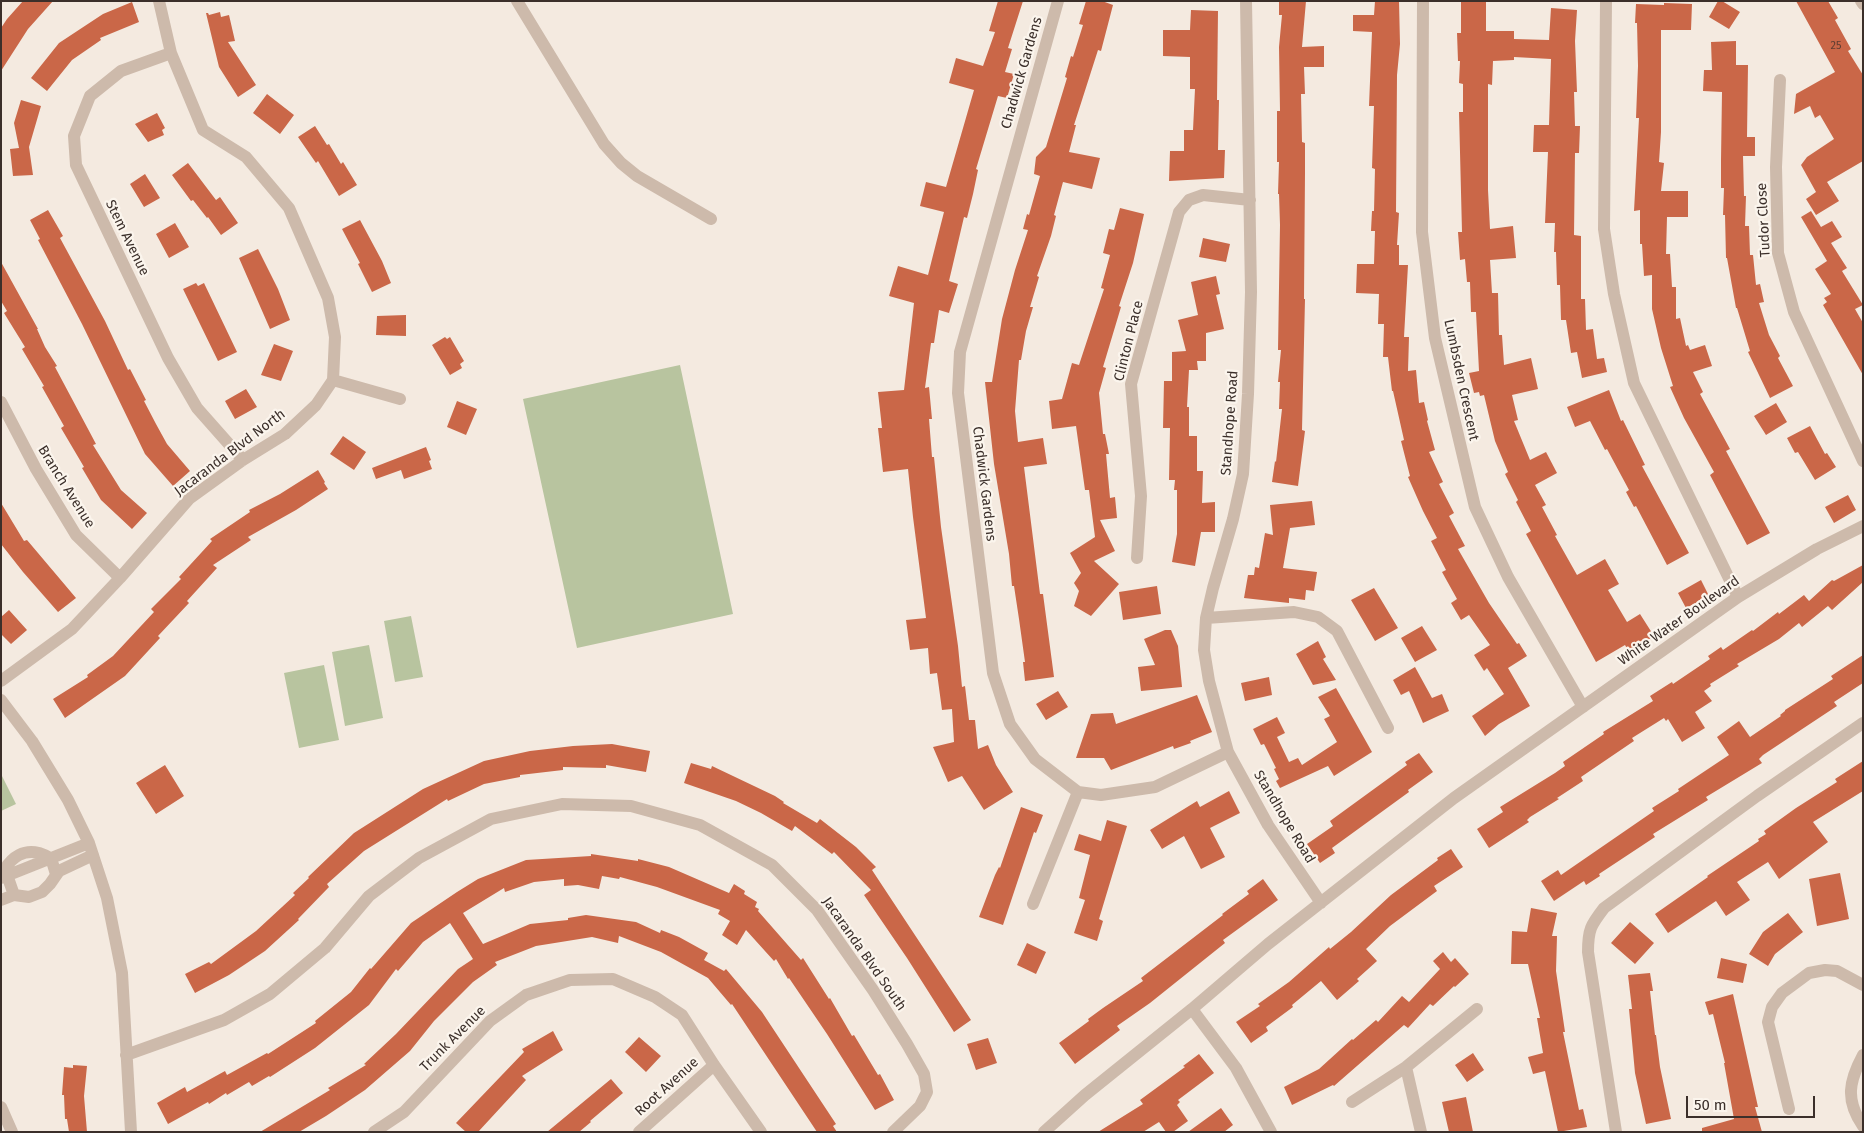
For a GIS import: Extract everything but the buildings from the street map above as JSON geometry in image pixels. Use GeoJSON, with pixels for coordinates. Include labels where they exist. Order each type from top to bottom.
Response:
{"type":"FeatureCollection","features":[{"type":"Feature","properties":{"kind":"street"},"geometry":{"type":"LineString","coordinates":[[159,1],[171,53],[203,130],[246,157],[289,208],[328,298],[334,337],[333,380],[400,399]]}},
{"type":"Feature","properties":{"kind":"street"},"geometry":{"type":"LineString","coordinates":[[517,1],[604,144],[621,163],[638,176],[711,219]]}},
{"type":"Feature","properties":{"kind":"street","name":"Chadwick Gardens"},"geometry":{"type":"LineString","coordinates":[[1058,1],[960,352],[958,393],[993,674],[1010,724],[1035,759],[1078,792]]}},
{"type":"Feature","properties":{"kind":"street","name":"Standhope Road"},"geometry":{"type":"LineString","coordinates":[[1246,1],[1251,292],[1249,385],[1243,474],[1233,519],[1206,618],[1204,650],[1207,673],[1228,752],[1268,825],[1321,903]]}},
{"type":"Feature","properties":{"kind":"street","name":"Lumbsden Crescent"},"geometry":{"type":"LineString","coordinates":[[1423,1],[1422,232],[1435,338],[1475,507],[1508,577],[1583,707]]}},
{"type":"Feature","properties":{"kind":"street"},"geometry":{"type":"LineString","coordinates":[[1606,1],[1604,229],[1614,294],[1634,383],[1738,597]]}},
{"type":"Feature","properties":{"kind":"street","name":"Stem Avenue"},"geometry":{"type":"LineString","coordinates":[[171,53],[121,71],[90,96],[74,136],[76,165],[173,366],[196,408],[243,460]]}},
{"type":"Feature","properties":{"kind":"street","name":"Tudor Close"},"geometry":{"type":"LineString","coordinates":[[1780,80],[1776,167],[1778,253],[1794,312],[1863,460]]}},
{"type":"Feature","properties":{"kind":"street","name":"Clinton Place"},"geometry":{"type":"LineString","coordinates":[[1137,558],[1141,496],[1131,384],[1179,212],[1189,200],[1203,195],[1250,200]]}},
{"type":"Feature","properties":{"kind":"street","name":"Jacaranda Blvd North"},"geometry":{"type":"LineString","coordinates":[[1,681],[72,629],[120,578],[189,499],[243,460],[285,434],[316,404],[333,380]]}},
{"type":"Feature","properties":{"kind":"street","name":"Branch Avenue"},"geometry":{"type":"LineString","coordinates":[[1,402],[36,469],[76,535],[120,578]]}},
{"type":"Feature","properties":{"kind":"street","name":"White Water Boulevard"},"geometry":{"type":"LineString","coordinates":[[1044,1132],[1268,944],[1454,798],[1738,597],[1818,549],[1863,526]]}},
{"type":"Feature","properties":{"kind":"street"},"geometry":{"type":"LineString","coordinates":[[1206,618],[1294,612],[1318,617],[1337,631],[1388,728]]}},
{"type":"Feature","properties":{"kind":"street"},"geometry":{"type":"LineString","coordinates":[[1,700],[32,742],[68,800],[91,849],[107,898],[122,973],[130,1132]]}},
{"type":"Feature","properties":{"kind":"street"},"geometry":{"type":"LineString","coordinates":[[1616,1132],[1588,952],[1588,938],[1591,925],[1604,908],[1758,796],[1863,723]]}},
{"type":"Feature","properties":{"kind":"street"},"geometry":{"type":"LineString","coordinates":[[1033,904],[1078,792],[1101,795],[1155,787],[1228,752]]}},
{"type":"Feature","properties":{"kind":"street","name":"Jacaranda Blvd South"},"geometry":{"type":"LineString","coordinates":[[126,1055],[224,1020],[270,994],[325,948],[369,896],[419,858],[491,819],[562,804],[631,806],[700,825],[772,865],[817,910],[873,990],[924,1074],[927,1092],[920,1106],[893,1132]]}},
{"type":"Feature","properties":{"kind":"street"},"geometry":{"type":"LineString","coordinates":[[14,895],[4,876],[50,858],[91,849]]}},
{"type":"Feature","properties":{"kind":"street"},"geometry":{"type":"LineString","coordinates":[[1,900],[14,895],[29,896],[42,892],[56,874],[91,849]]}},
{"type":"Feature","properties":{"kind":"street"},"geometry":{"type":"LineString","coordinates":[[50,858],[56,874]]}},
{"type":"Feature","properties":{"kind":"street"},"geometry":{"type":"LineString","coordinates":[[1789,1109],[1768,1022],[1772,1007],[1782,993],[1809,973],[1824,970],[1837,971],[1863,985]]}},
{"type":"Feature","properties":{"kind":"street","name":"Trunk Avenue"},"geometry":{"type":"LineString","coordinates":[[374,1132],[404,1112],[490,1021],[526,995],[570,980],[613,979],[655,997],[682,1015],[761,1132]]}},
{"type":"Feature","properties":{"kind":"street"},"geometry":{"type":"LineString","coordinates":[[1192,1009],[1236,1068],[1271,1132]]}},
{"type":"Feature","properties":{"kind":"street"},"geometry":{"type":"LineString","coordinates":[[1352,1102],[1406,1067],[1477,1009]]}},
{"type":"Feature","properties":{"kind":"street"},"geometry":{"type":"LineString","coordinates":[[1863,1055],[1852,1074],[1850,1096],[1856,1116],[1863,1126]]}},
{"type":"Feature","properties":{"kind":"street","name":"Root Avenue"},"geometry":{"type":"LineString","coordinates":[[639,1132],[714,1065]]}},
{"type":"Feature","properties":{"kind":"street"},"geometry":{"type":"LineString","coordinates":[[1406,1067],[1421,1132]]}},
{"type":"Feature","properties":{"kind":"street"},"geometry":{"type":"LineString","coordinates":[[1,1107],[12,1132]]}},
{"type":"Feature","properties":{"kind":"green space"},"geometry":{"type":"Polygon","coordinates":[[[680,365],[733,614],[577,648],[523,399],[680,365]]]}},
{"type":"Feature","properties":{"kind":"green space"},"geometry":{"type":"Polygon","coordinates":[[[411,616],[423,677],[395,682],[384,621],[411,616]]]}},
{"type":"Feature","properties":{"kind":"green space"},"geometry":{"type":"Polygon","coordinates":[[[369,645],[383,718],[345,726],[332,652],[369,645]]]}},
{"type":"Feature","properties":{"kind":"green space"},"geometry":{"type":"Polygon","coordinates":[[[324,665],[339,740],[299,748],[284,673],[324,665]]]}},
{"type":"Feature","properties":{"kind":"green space"},"geometry":{"type":"Polygon","coordinates":[[[1,774],[16,804],[1,811],[1,774]]]}}]}
